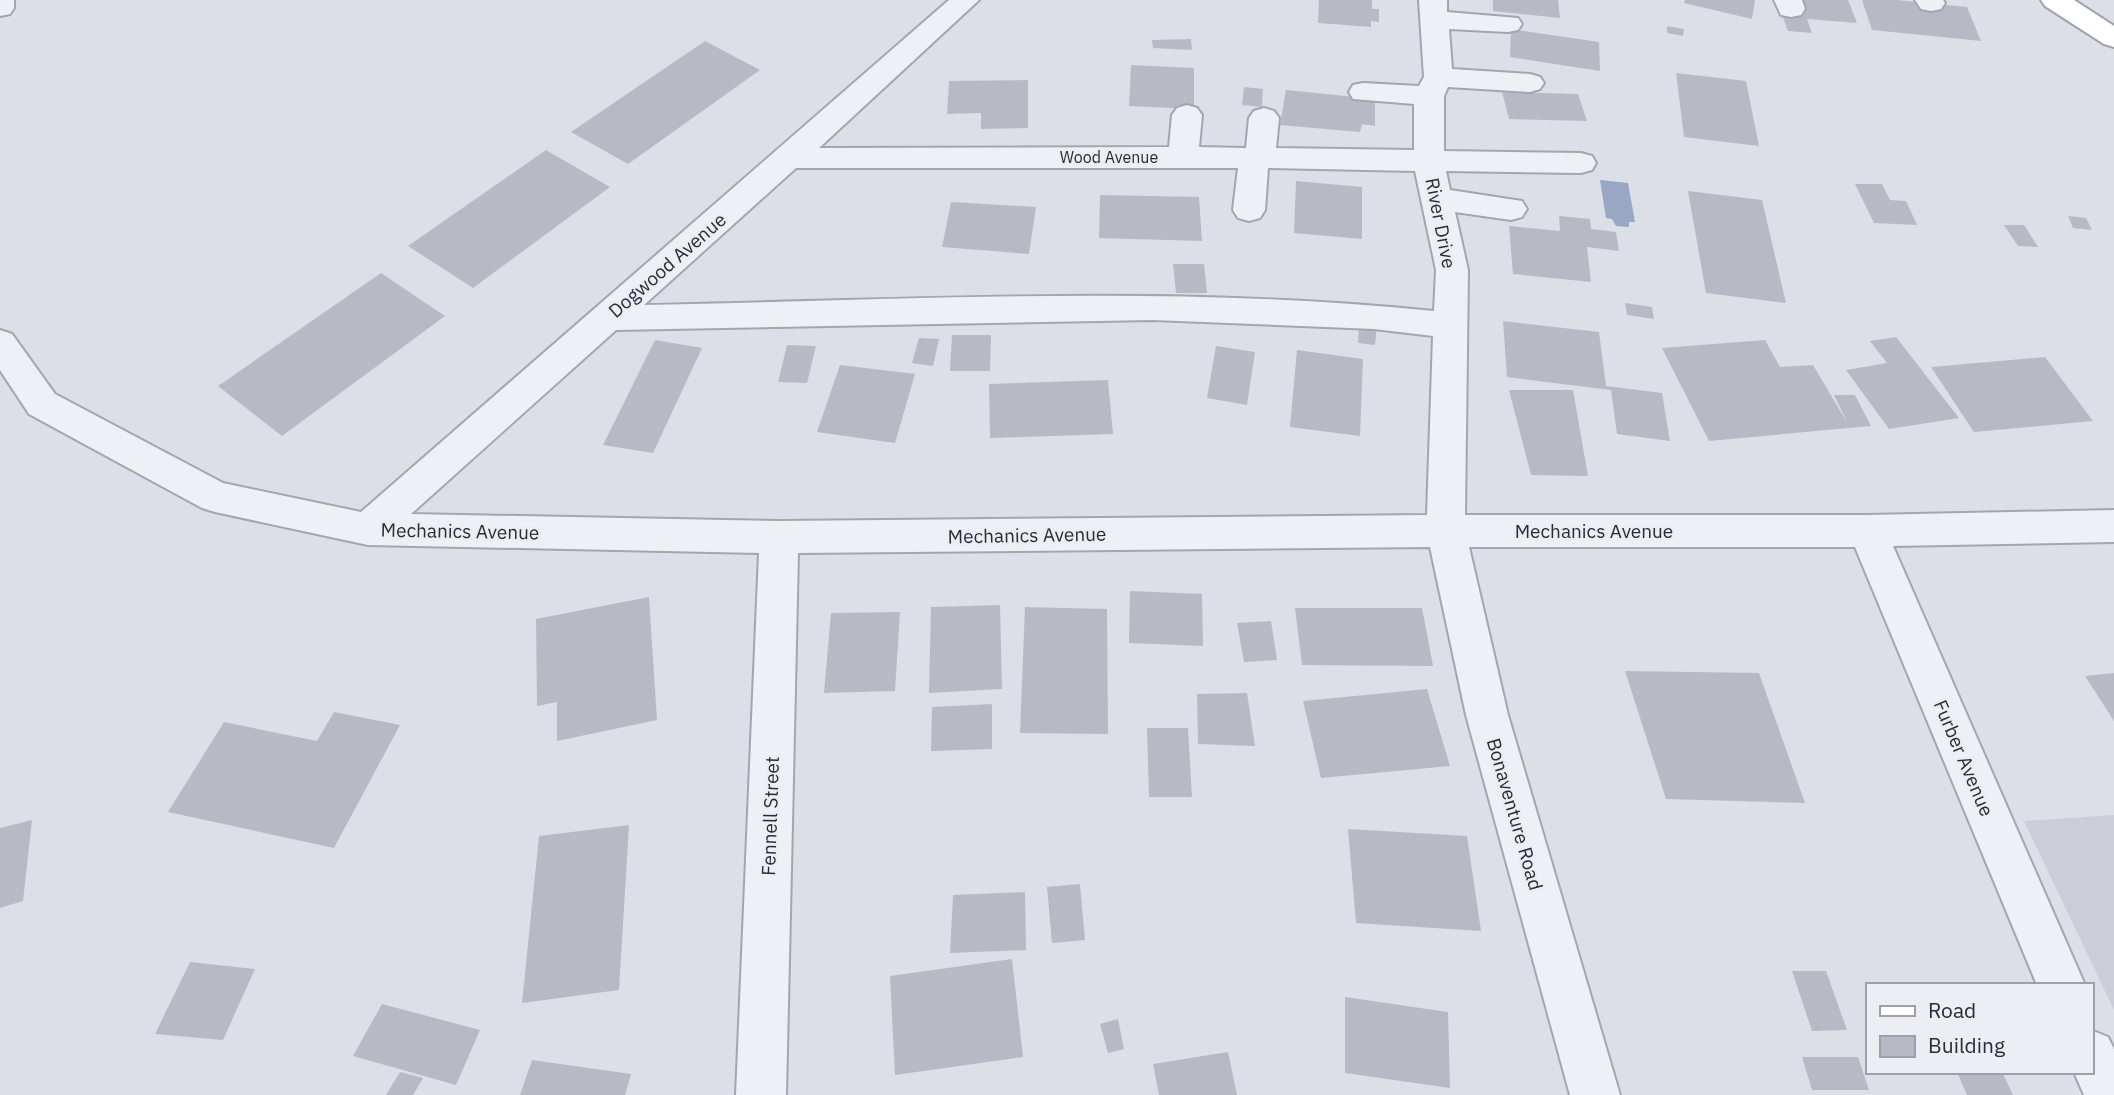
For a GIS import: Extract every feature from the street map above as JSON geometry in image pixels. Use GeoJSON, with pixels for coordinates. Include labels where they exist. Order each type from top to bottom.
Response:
{"type":"FeatureCollection","features":[{"type":"Feature","properties":{"kind":"main road"},"geometry":{"type":"LineString","coordinates":[[2055,0],[2114,38]]}},
{"type":"Feature","properties":{"kind":"street"},"geometry":{"type":"LineString","coordinates":[[0,0],[0,8]]}},
{"type":"Feature","properties":{"kind":"street","name":"Dogwood Avenue"},"geometry":{"type":"LineString","coordinates":[[368,529],[965,0]]}},
{"type":"Feature","properties":{"kind":"street"},"geometry":{"type":"LineString","coordinates":[[1434,10],[1508,23]]}},
{"type":"Feature","properties":{"kind":"street","name":"River Drive"},"geometry":{"type":"LineString","coordinates":[[1434,10],[1429,163],[1452,270],[1446,531]]}},
{"type":"Feature","properties":{"kind":"street"},"geometry":{"type":"LineString","coordinates":[[1363,92],[1433,86],[1530,83]]}},
{"type":"Feature","properties":{"kind":"street"},"geometry":{"type":"LineString","coordinates":[[1183,157],[1186,115]]}},
{"type":"Feature","properties":{"kind":"street"},"geometry":{"type":"LineString","coordinates":[[1249,210],[1264,118]]}},
{"type":"Feature","properties":{"kind":"street","name":"Wood Avenue"},"geometry":{"type":"LineString","coordinates":[[789,158],[1183,157],[1429,163],[1581,163]]}},
{"type":"Feature","properties":{"kind":"street"},"geometry":{"type":"LineString","coordinates":[[1436,199],[1511,209]]}},
{"type":"Feature","properties":{"kind":"street"},"geometry":{"type":"LineString","coordinates":[[607,318],[1153,308],[1374,317],[1450,325]]}},
{"type":"Feature","properties":{"kind":"street","name":"Mechanics Avenue"},"geometry":{"type":"LineString","coordinates":[[0,342],[42,404],[215,497],[368,529],[779,537],[1446,531],[1867,531],[2114,526]]}},
{"type":"Feature","properties":{"kind":"street","name":"Bonaventure Road"},"geometry":{"type":"LineString","coordinates":[[1446,531],[1487,715],[1595,1095]]}},
{"type":"Feature","properties":{"kind":"street","name":"Furber Avenue"},"geometry":{"type":"LineString","coordinates":[[1867,531],[2061,983]]}},
{"type":"Feature","properties":{"kind":"street","name":"Fennell Street"},"geometry":{"type":"LineString","coordinates":[[761,1095],[779,537]]}},
{"type":"Feature","properties":{"kind":"street"},"geometry":{"type":"LineString","coordinates":[[2093,1059],[2109,1095]]}},
{"type":"Feature","properties":{"kind":"shaded area"},"geometry":{"type":"Polygon","coordinates":[[[2114,815],[2114,1010],[2024,821],[2114,815]]]}},
{"type":"Feature","properties":{"kind":"water"},"geometry":{"type":"Polygon","coordinates":[[[1600,180],[1628,183],[1635,222],[1629,222],[1629,227],[1616,226],[1612,219],[1606,218],[1600,180]]]}},
{"type":"Feature","properties":{"kind":"building"},"geometry":{"type":"Polygon","coordinates":[[[1319,0],[1372,0],[1372,9],[1379,9],[1379,22],[1371,21],[1371,27],[1318,23],[1319,0]]]}},
{"type":"Feature","properties":{"kind":"building"},"geometry":{"type":"Polygon","coordinates":[[[1493,0],[1558,0],[1560,18],[1493,11],[1493,0]]]}},
{"type":"Feature","properties":{"kind":"building"},"geometry":{"type":"Polygon","coordinates":[[[1685,0],[1755,0],[1752,19],[1684,3],[1685,0]]]}},
{"type":"Feature","properties":{"kind":"building"},"geometry":{"type":"Polygon","coordinates":[[[1794,0],[1848,0],[1857,23],[1807,19],[1812,33],[1788,31],[1780,9],[1794,0]]]}},
{"type":"Feature","properties":{"kind":"building"},"geometry":{"type":"Polygon","coordinates":[[[1862,0],[1897,0],[1967,7],[1981,41],[1872,30],[1862,0]]]}},
{"type":"Feature","properties":{"kind":"building"},"geometry":{"type":"Polygon","coordinates":[[[1667,26],[1684,29],[1683,36],[1667,33],[1667,26]]]}},
{"type":"Feature","properties":{"kind":"building"},"geometry":{"type":"Polygon","coordinates":[[[1511,29],[1599,42],[1600,71],[1510,57],[1511,29]]]}},
{"type":"Feature","properties":{"kind":"building"},"geometry":{"type":"Polygon","coordinates":[[[1191,39],[1192,50],[1153,48],[1152,40],[1191,39]]]}},
{"type":"Feature","properties":{"kind":"building"},"geometry":{"type":"Polygon","coordinates":[[[705,41],[760,70],[628,164],[571,132],[705,41]]]}},
{"type":"Feature","properties":{"kind":"building"},"geometry":{"type":"Polygon","coordinates":[[[1131,65],[1194,68],[1194,109],[1129,106],[1131,65]]]}},
{"type":"Feature","properties":{"kind":"building"},"geometry":{"type":"Polygon","coordinates":[[[1676,73],[1746,81],[1759,146],[1684,137],[1676,73]]]}},
{"type":"Feature","properties":{"kind":"building"},"geometry":{"type":"Polygon","coordinates":[[[1028,80],[1028,128],[981,129],[981,113],[947,114],[949,81],[1028,80]]]}},
{"type":"Feature","properties":{"kind":"building"},"geometry":{"type":"Polygon","coordinates":[[[1244,87],[1263,89],[1262,107],[1242,105],[1244,87]]]}},
{"type":"Feature","properties":{"kind":"building"},"geometry":{"type":"Polygon","coordinates":[[[1286,90],[1375,99],[1375,126],[1362,124],[1360,132],[1280,125],[1286,90]]]}},
{"type":"Feature","properties":{"kind":"building"},"geometry":{"type":"Polygon","coordinates":[[[1502,92],[1578,94],[1587,121],[1509,119],[1502,92]]]}},
{"type":"Feature","properties":{"kind":"building"},"geometry":{"type":"Polygon","coordinates":[[[546,150],[610,187],[473,288],[408,246],[546,150]]]}},
{"type":"Feature","properties":{"kind":"building"},"geometry":{"type":"Polygon","coordinates":[[[1296,181],[1362,187],[1362,239],[1294,233],[1296,181]]]}},
{"type":"Feature","properties":{"kind":"building"},"geometry":{"type":"Polygon","coordinates":[[[1855,184],[1882,184],[1890,200],[1906,201],[1917,225],[1874,223],[1855,184]]]}},
{"type":"Feature","properties":{"kind":"building"},"geometry":{"type":"Polygon","coordinates":[[[1688,191],[1762,200],[1786,303],[1706,293],[1688,191]]]}},
{"type":"Feature","properties":{"kind":"building"},"geometry":{"type":"Polygon","coordinates":[[[1100,195],[1199,197],[1202,241],[1099,238],[1100,195]]]}},
{"type":"Feature","properties":{"kind":"building"},"geometry":{"type":"Polygon","coordinates":[[[951,202],[1036,207],[1029,254],[942,247],[951,202]]]}},
{"type":"Feature","properties":{"kind":"building"},"geometry":{"type":"Polygon","coordinates":[[[1559,216],[1590,219],[1591,229],[1616,232],[1619,251],[1587,247],[1591,282],[1513,274],[1509,226],[1560,231],[1559,216]]]}},
{"type":"Feature","properties":{"kind":"building"},"geometry":{"type":"Polygon","coordinates":[[[2068,216],[2086,218],[2092,230],[2073,228],[2068,216]]]}},
{"type":"Feature","properties":{"kind":"building"},"geometry":{"type":"Polygon","coordinates":[[[2004,225],[2024,225],[2038,247],[2018,246],[2004,225]]]}},
{"type":"Feature","properties":{"kind":"building"},"geometry":{"type":"Polygon","coordinates":[[[1173,264],[1204,264],[1207,293],[1176,293],[1173,264]]]}},
{"type":"Feature","properties":{"kind":"building"},"geometry":{"type":"Polygon","coordinates":[[[381,273],[445,316],[282,436],[218,386],[381,273]]]}},
{"type":"Feature","properties":{"kind":"building"},"geometry":{"type":"Polygon","coordinates":[[[1625,303],[1652,307],[1654,319],[1627,315],[1625,303]]]}},
{"type":"Feature","properties":{"kind":"building"},"geometry":{"type":"Polygon","coordinates":[[[1503,321],[1599,332],[1606,386],[1662,393],[1670,441],[1617,434],[1611,390],[1507,377],[1503,321]]]}},
{"type":"Feature","properties":{"kind":"building"},"geometry":{"type":"Polygon","coordinates":[[[1359,324],[1377,325],[1375,345],[1358,343],[1359,324]]]}},
{"type":"Feature","properties":{"kind":"building"},"geometry":{"type":"Polygon","coordinates":[[[952,335],[991,335],[990,371],[950,371],[952,335]]]}},
{"type":"Feature","properties":{"kind":"building"},"geometry":{"type":"Polygon","coordinates":[[[1896,337],[1959,418],[1889,429],[1846,370],[1887,363],[1870,341],[1896,337]]]}},
{"type":"Feature","properties":{"kind":"building"},"geometry":{"type":"Polygon","coordinates":[[[919,338],[939,339],[933,366],[912,363],[919,338]]]}},
{"type":"Feature","properties":{"kind":"building"},"geometry":{"type":"Polygon","coordinates":[[[655,340],[702,348],[653,453],[603,445],[655,340]]]}},
{"type":"Feature","properties":{"kind":"building"},"geometry":{"type":"Polygon","coordinates":[[[1765,340],[1780,367],[1813,365],[1848,424],[1834,395],[1855,395],[1871,426],[1709,441],[1662,348],[1765,340]]]}},
{"type":"Feature","properties":{"kind":"building"},"geometry":{"type":"Polygon","coordinates":[[[787,345],[816,346],[807,383],[778,382],[787,345]]]}},
{"type":"Feature","properties":{"kind":"building"},"geometry":{"type":"Polygon","coordinates":[[[1216,346],[1255,352],[1247,405],[1207,398],[1216,346]]]}},
{"type":"Feature","properties":{"kind":"building"},"geometry":{"type":"Polygon","coordinates":[[[1297,350],[1363,359],[1360,436],[1290,427],[1297,350]]]}},
{"type":"Feature","properties":{"kind":"building"},"geometry":{"type":"Polygon","coordinates":[[[2045,357],[2093,421],[1974,432],[1931,367],[2045,357]]]}},
{"type":"Feature","properties":{"kind":"building"},"geometry":{"type":"Polygon","coordinates":[[[840,365],[915,374],[895,443],[817,432],[840,365]]]}},
{"type":"Feature","properties":{"kind":"building"},"geometry":{"type":"Polygon","coordinates":[[[1108,380],[1113,434],[990,438],[989,384],[1108,380]]]}},
{"type":"Feature","properties":{"kind":"building"},"geometry":{"type":"Polygon","coordinates":[[[1509,390],[1573,390],[1588,476],[1531,475],[1509,390]]]}},
{"type":"Feature","properties":{"kind":"building"},"geometry":{"type":"Polygon","coordinates":[[[1130,591],[1202,594],[1203,646],[1129,643],[1130,591]]]}},
{"type":"Feature","properties":{"kind":"building"},"geometry":{"type":"Polygon","coordinates":[[[649,597],[657,720],[557,741],[557,702],[537,706],[536,619],[649,597]]]}},
{"type":"Feature","properties":{"kind":"building"},"geometry":{"type":"Polygon","coordinates":[[[1000,605],[1002,689],[929,693],[931,607],[1000,605]]]}},
{"type":"Feature","properties":{"kind":"building"},"geometry":{"type":"Polygon","coordinates":[[[1025,607],[1107,609],[1108,734],[1020,733],[1025,607]]]}},
{"type":"Feature","properties":{"kind":"building"},"geometry":{"type":"Polygon","coordinates":[[[1295,608],[1422,608],[1433,666],[1302,665],[1295,608]]]}},
{"type":"Feature","properties":{"kind":"building"},"geometry":{"type":"Polygon","coordinates":[[[900,612],[895,691],[824,693],[831,613],[900,612]]]}},
{"type":"Feature","properties":{"kind":"building"},"geometry":{"type":"Polygon","coordinates":[[[1271,621],[1277,660],[1244,662],[1237,623],[1271,621]]]}},
{"type":"Feature","properties":{"kind":"building"},"geometry":{"type":"Polygon","coordinates":[[[1625,671],[1759,673],[1805,803],[1666,799],[1625,671]]]}},
{"type":"Feature","properties":{"kind":"building"},"geometry":{"type":"Polygon","coordinates":[[[2114,673],[2114,721],[2085,676],[2114,673]]]}},
{"type":"Feature","properties":{"kind":"building"},"geometry":{"type":"Polygon","coordinates":[[[1427,689],[1450,766],[1321,778],[1303,701],[1427,689]]]}},
{"type":"Feature","properties":{"kind":"building"},"geometry":{"type":"Polygon","coordinates":[[[1247,693],[1255,746],[1198,744],[1197,694],[1247,693]]]}},
{"type":"Feature","properties":{"kind":"building"},"geometry":{"type":"Polygon","coordinates":[[[992,704],[992,749],[931,751],[932,707],[992,704]]]}},
{"type":"Feature","properties":{"kind":"building"},"geometry":{"type":"Polygon","coordinates":[[[334,712],[400,725],[334,848],[168,812],[224,722],[317,741],[334,712]]]}},
{"type":"Feature","properties":{"kind":"building"},"geometry":{"type":"Polygon","coordinates":[[[1147,728],[1188,728],[1192,797],[1149,797],[1147,728]]]}},
{"type":"Feature","properties":{"kind":"building"},"geometry":{"type":"Polygon","coordinates":[[[32,820],[23,901],[0,908],[0,828],[32,820]]]}},
{"type":"Feature","properties":{"kind":"building"},"geometry":{"type":"Polygon","coordinates":[[[629,825],[619,990],[522,1003],[539,836],[629,825]]]}},
{"type":"Feature","properties":{"kind":"building"},"geometry":{"type":"Polygon","coordinates":[[[1348,829],[1467,836],[1481,931],[1356,923],[1348,829]]]}},
{"type":"Feature","properties":{"kind":"building"},"geometry":{"type":"Polygon","coordinates":[[[1080,884],[1085,940],[1052,943],[1047,887],[1080,884]]]}},
{"type":"Feature","properties":{"kind":"building"},"geometry":{"type":"Polygon","coordinates":[[[1025,892],[1026,950],[950,953],[953,895],[1025,892]]]}},
{"type":"Feature","properties":{"kind":"building"},"geometry":{"type":"Polygon","coordinates":[[[1012,959],[1023,1057],[895,1075],[890,976],[1012,959]]]}},
{"type":"Feature","properties":{"kind":"building"},"geometry":{"type":"Polygon","coordinates":[[[190,962],[255,969],[223,1040],[155,1034],[190,962]]]}},
{"type":"Feature","properties":{"kind":"building"},"geometry":{"type":"Polygon","coordinates":[[[1792,971],[1826,971],[1847,1030],[1812,1031],[1792,971]]]}},
{"type":"Feature","properties":{"kind":"building"},"geometry":{"type":"Polygon","coordinates":[[[1345,997],[1448,1012],[1450,1088],[1345,1073],[1345,997]]]}},
{"type":"Feature","properties":{"kind":"building"},"geometry":{"type":"Polygon","coordinates":[[[382,1004],[480,1030],[456,1085],[353,1056],[382,1004]]]}},
{"type":"Feature","properties":{"kind":"building"},"geometry":{"type":"Polygon","coordinates":[[[1118,1019],[1124,1049],[1108,1053],[1100,1024],[1118,1019]]]}},
{"type":"Feature","properties":{"kind":"building"},"geometry":{"type":"Polygon","coordinates":[[[1228,1052],[1237,1095],[1159,1095],[1153,1064],[1228,1052]]]}},
{"type":"Feature","properties":{"kind":"building"},"geometry":{"type":"Polygon","coordinates":[[[1802,1057],[1858,1057],[1869,1090],[1812,1090],[1802,1057]]]}},
{"type":"Feature","properties":{"kind":"building"},"geometry":{"type":"Polygon","coordinates":[[[532,1060],[631,1074],[625,1095],[520,1095],[532,1060]]]}},
{"type":"Feature","properties":{"kind":"building"},"geometry":{"type":"Polygon","coordinates":[[[400,1072],[423,1078],[413,1095],[386,1095],[400,1072]]]}},
{"type":"Feature","properties":{"kind":"building"},"geometry":{"type":"Polygon","coordinates":[[[1958,1074],[2003,1074],[2013,1095],[1967,1095],[1958,1074]]]}}]}
